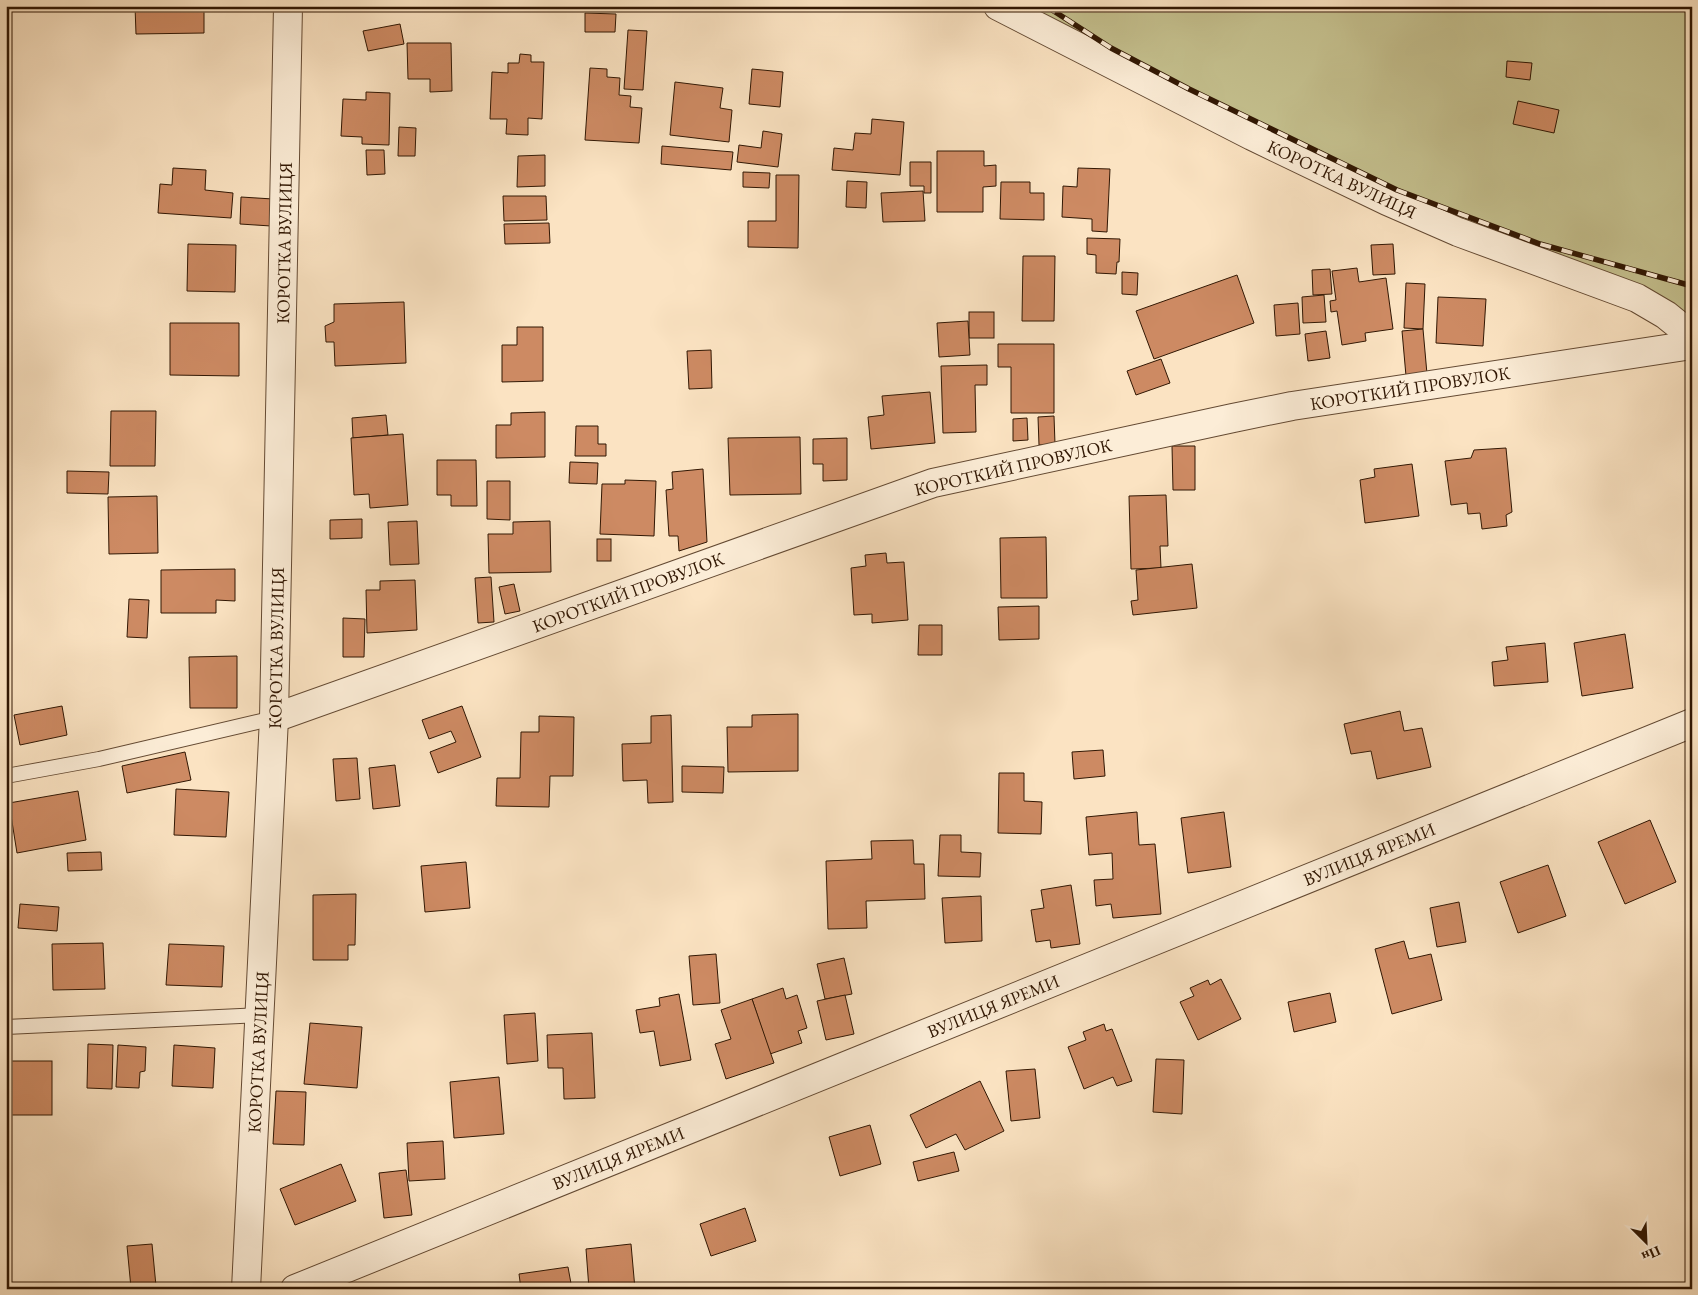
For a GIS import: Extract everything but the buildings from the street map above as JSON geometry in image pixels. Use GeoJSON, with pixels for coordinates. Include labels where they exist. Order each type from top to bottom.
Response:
{"type":"FeatureCollection","features":[{"type":"Feature","properties":{"kind":"street","name":"КОРОТКА ВУЛИЦЯ"},"geometry":{"type":"LineString","coordinates":[[246,1289],[274,718],[288,6]]}},
{"type":"Feature","properties":{"kind":"street","name":"КОРОТКА ВУЛИЦЯ"},"geometry":{"type":"LineString","coordinates":[[998,6],[1252,136],[1388,201],[1458,232],[1637,298],[1666,315],[1692,336]]}},
{"type":"Feature","properties":{"kind":"street","name":"КОРОТКИЙ ПРОВУЛОК"},"geometry":{"type":"LineString","coordinates":[[274,718],[932,483],[1292,406],[1692,345]]}},
{"type":"Feature","properties":{"kind":"street","name":"ВУЛИЦЯ ЯРЕМИ"},"geometry":{"type":"LineString","coordinates":[[295,1289],[1692,723]]}},
{"type":"Feature","properties":{"kind":"lane"},"geometry":{"type":"LineString","coordinates":[[6,776],[99,760],[274,718]]}},
{"type":"Feature","properties":{"kind":"lane"},"geometry":{"type":"LineString","coordinates":[[6,1027],[260,1015]]}},
{"type":"Feature","properties":{"kind":"shaded area"},"geometry":{"type":"Polygon","coordinates":[[[998,6],[1692,6],[1692,336],[1458,232],[998,6]]]}},
{"type":"Feature","properties":{"kind":"railway"},"geometry":{"type":"LineString","coordinates":[[1046,6],[1111,48],[1189,89],[1397,190],[1540,244],[1692,286]]}}]}
